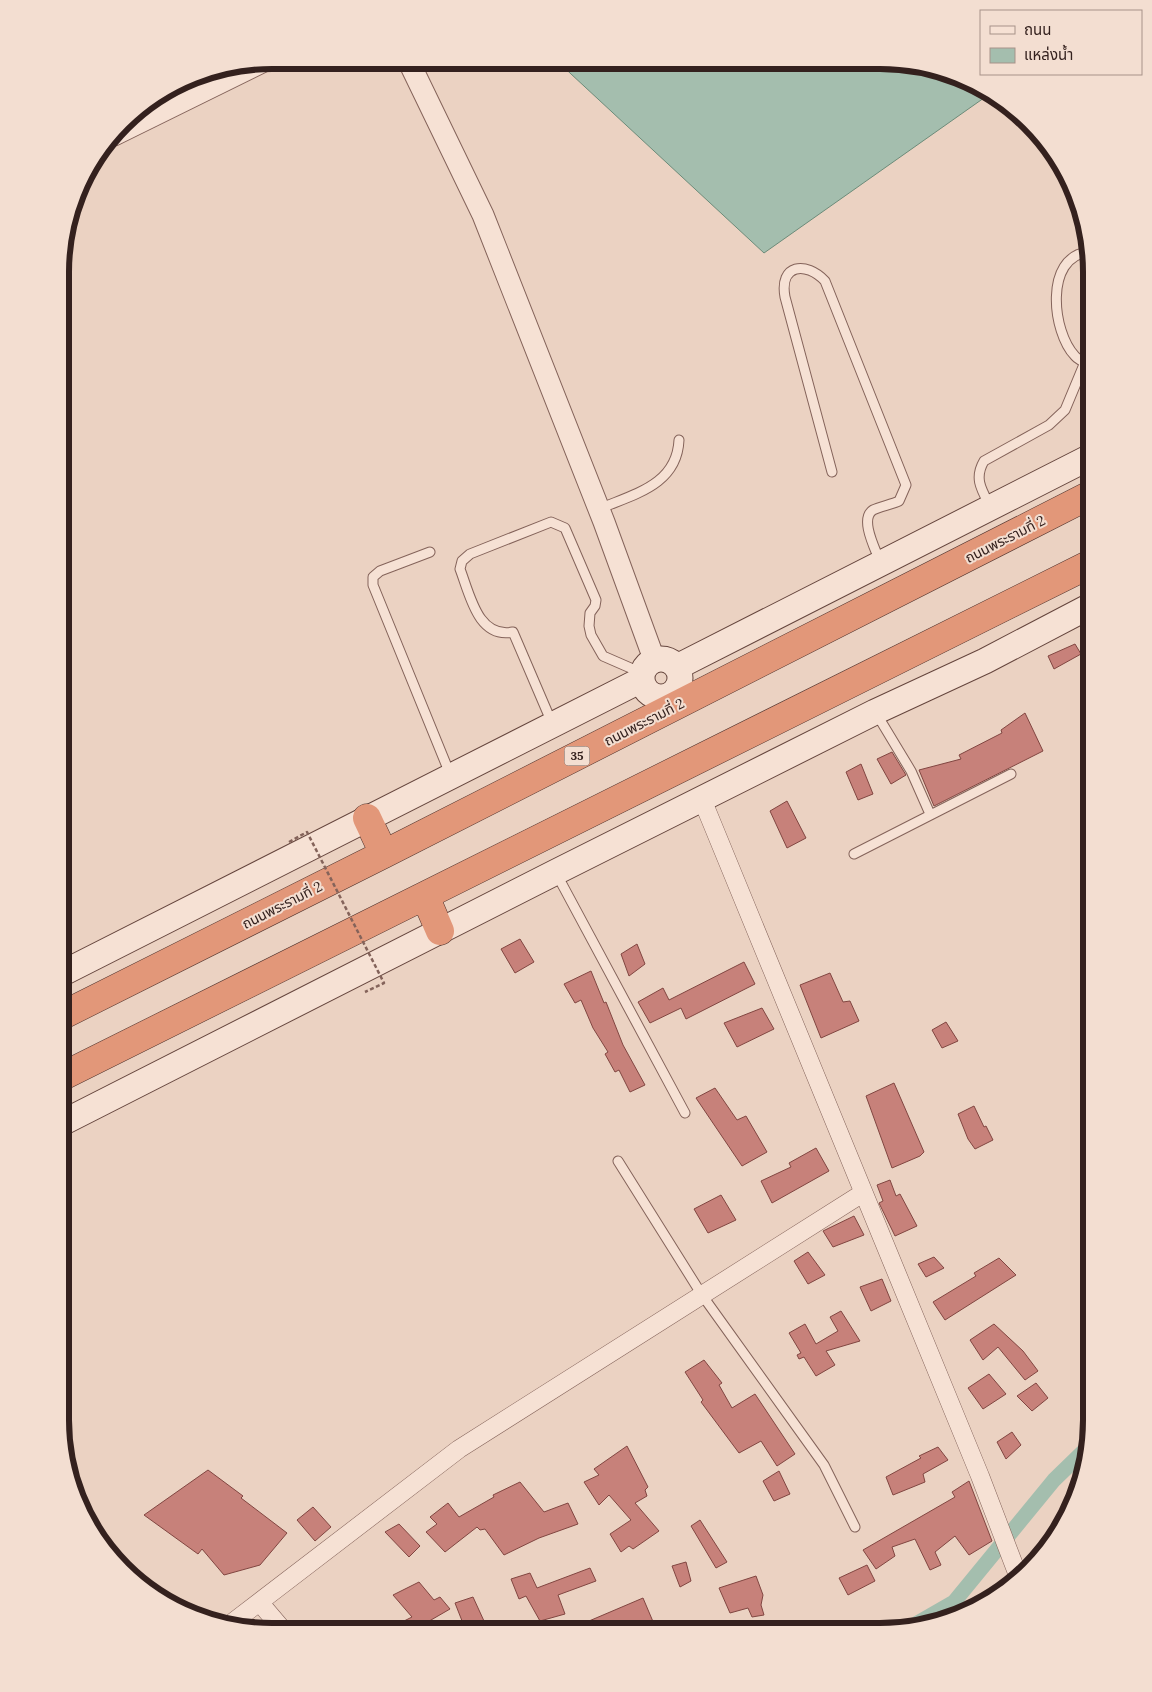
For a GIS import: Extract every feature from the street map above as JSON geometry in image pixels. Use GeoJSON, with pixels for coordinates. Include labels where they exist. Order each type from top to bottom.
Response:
{"type":"FeatureCollection","features":[{"type":"Feature","properties":{"kind":"highway","name":"ถนนพระรามที่ 2"},"geometry":{"type":"LineString","coordinates":[[69,1012],[384,854],[661,679],[1083,498]]}},
{"type":"Feature","properties":{"kind":"highway"},"geometry":{"type":"LineString","coordinates":[[69,1073],[1083,567]]}},
{"type":"Feature","properties":{"kind":"highway"},"geometry":{"type":"LineString","coordinates":[[367,818],[384,854]]}},
{"type":"Feature","properties":{"kind":"highway"},"geometry":{"type":"LineString","coordinates":[[425,896],[440,931]]}},
{"type":"Feature","properties":{"kind":"main road","name":"ถนนพระรามที่ 2"},"geometry":{"type":"LineString","coordinates":[[69,970],[552,723],[661,679],[880,562],[991,509],[1083,461]]}},
{"type":"Feature","properties":{"kind":"main road"},"geometry":{"type":"LineString","coordinates":[[69,1119],[556,872],[875,712],[985,661],[1083,610]]}},
{"type":"Feature","properties":{"kind":"street"},"geometry":{"type":"LineString","coordinates":[[412,69],[483,215],[599,509],[661,679]]}},
{"type":"Feature","properties":{"kind":"street"},"geometry":{"type":"LineString","coordinates":[[128,128],[246,70]]}},
{"type":"Feature","properties":{"kind":"street"},"geometry":{"type":"LineString","coordinates":[[702,799],[980,1476],[1016,1571]]}},
{"type":"Feature","properties":{"kind":"street"},"geometry":{"type":"LineString","coordinates":[[236,1620],[459,1449],[863,1193]]}},
{"type":"Feature","properties":{"kind":"street"},"geometry":{"type":"LineString","coordinates":[[260,1603],[277,1623]]}},
{"type":"Feature","properties":{"kind":"lane"},"geometry":{"type":"LineString","coordinates":[[1083,253],[1074,255],[1067,262],[1057,280],[1055,300],[1068,348],[1076,358],[1083,361]]}},
{"type":"Feature","properties":{"kind":"lane"},"geometry":{"type":"LineString","coordinates":[[832,472],[785,297],[784,280],[787,274],[795,269],[806,268],[819,274],[826,281],[906,485],[899,501],[873,510],[868,519],[867,526],[880,562]]}},
{"type":"Feature","properties":{"kind":"lane"},"geometry":{"type":"LineString","coordinates":[[991,509],[978,481],[979,470],[984,460],[1049,424],[1065,410],[1083,373]]}},
{"type":"Feature","properties":{"kind":"lane"},"geometry":{"type":"LineString","coordinates":[[599,509],[653,486],[662,478],[678,454],[678,440]]}},
{"type":"Feature","properties":{"kind":"lane"},"geometry":{"type":"LineString","coordinates":[[552,723],[514,632],[502,634],[495,632],[478,615],[460,569],[462,562],[470,554],[551,522],[565,528],[596,600],[595,606],[590,613],[591,635],[603,656],[661,679]]}},
{"type":"Feature","properties":{"kind":"lane"},"geometry":{"type":"LineString","coordinates":[[430,552],[380,571],[373,577],[373,585],[450,776]]}},
{"type":"Feature","properties":{"kind":"lane"},"geometry":{"type":"LineString","coordinates":[[875,712],[911,771],[930,814]]}},
{"type":"Feature","properties":{"kind":"lane"},"geometry":{"type":"LineString","coordinates":[[854,854],[930,814],[942,811],[1011,774]]}},
{"type":"Feature","properties":{"kind":"lane"},"geometry":{"type":"LineString","coordinates":[[556,872],[685,1113]]}},
{"type":"Feature","properties":{"kind":"lane"},"geometry":{"type":"LineString","coordinates":[[618,1160],[702,1295],[824,1465],[855,1527]]}},
{"type":"Feature","properties":{"kind":"path"},"geometry":{"type":"LineString","coordinates":[[289,842],[307,832],[384,983],[365,992]]}},
{"type":"Feature","properties":{"kind":"water"},"geometry":{"type":"Polygon","coordinates":[[[566,69],[894,69],[907,70],[946,80],[984,98],[764,253],[566,69]]]}},
{"type":"Feature","properties":{"kind":"building"},"geometry":{"type":"Polygon","coordinates":[[[1075,644],[1081,654],[1054,669],[1048,656],[1075,644]]]}},
{"type":"Feature","properties":{"kind":"building"},"geometry":{"type":"Polygon","coordinates":[[[1025,713],[1043,751],[934,806],[919,770],[961,759],[959,755],[1002,733],[1001,730],[1025,713]]]}},
{"type":"Feature","properties":{"kind":"building"},"geometry":{"type":"Polygon","coordinates":[[[892,752],[906,775],[891,784],[877,759],[892,752]]]}},
{"type":"Feature","properties":{"kind":"building"},"geometry":{"type":"Polygon","coordinates":[[[861,764],[873,794],[858,800],[846,772],[861,764]]]}},
{"type":"Feature","properties":{"kind":"building"},"geometry":{"type":"Polygon","coordinates":[[[787,801],[806,838],[787,848],[770,811],[787,801]]]}},
{"type":"Feature","properties":{"kind":"building"},"geometry":{"type":"Polygon","coordinates":[[[520,939],[534,962],[515,973],[501,949],[520,939]]]}},
{"type":"Feature","properties":{"kind":"building"},"geometry":{"type":"Polygon","coordinates":[[[637,944],[645,964],[629,976],[621,954],[637,944]]]}},
{"type":"Feature","properties":{"kind":"building"},"geometry":{"type":"Polygon","coordinates":[[[744,962],[755,984],[686,1019],[681,1008],[650,1023],[638,1002],[663,988],[669,1000],[744,962]]]}},
{"type":"Feature","properties":{"kind":"building"},"geometry":{"type":"Polygon","coordinates":[[[591,971],[623,1045],[645,1085],[630,1092],[619,1070],[615,1072],[605,1054],[608,1052],[593,1028],[581,1000],[575,1003],[564,984],[591,971]]]}},
{"type":"Feature","properties":{"kind":"building"},"geometry":{"type":"Polygon","coordinates":[[[830,973],[843,1002],[850,1001],[859,1021],[821,1038],[800,985],[830,973]]]}},
{"type":"Feature","properties":{"kind":"building"},"geometry":{"type":"Polygon","coordinates":[[[762,1008],[774,1029],[737,1047],[724,1023],[762,1008]]]}},
{"type":"Feature","properties":{"kind":"building"},"geometry":{"type":"Polygon","coordinates":[[[946,1022],[958,1041],[942,1048],[932,1030],[946,1022]]]}},
{"type":"Feature","properties":{"kind":"building"},"geometry":{"type":"Polygon","coordinates":[[[894,1083],[924,1152],[920,1156],[892,1168],[866,1096],[894,1083]]]}},
{"type":"Feature","properties":{"kind":"building"},"geometry":{"type":"Polygon","coordinates":[[[715,1088],[737,1120],[746,1116],[767,1152],[742,1166],[696,1098],[715,1088]]]}},
{"type":"Feature","properties":{"kind":"building"},"geometry":{"type":"Polygon","coordinates":[[[974,1106],[984,1127],[986,1126],[993,1140],[975,1149],[968,1139],[958,1114],[974,1106]]]}},
{"type":"Feature","properties":{"kind":"building"},"geometry":{"type":"Polygon","coordinates":[[[816,1148],[829,1171],[772,1203],[761,1181],[791,1167],[789,1163],[816,1148]]]}},
{"type":"Feature","properties":{"kind":"building"},"geometry":{"type":"Polygon","coordinates":[[[890,1180],[896,1196],[900,1194],[917,1226],[895,1236],[879,1203],[883,1201],[877,1185],[890,1180]]]}},
{"type":"Feature","properties":{"kind":"building"},"geometry":{"type":"Polygon","coordinates":[[[721,1195],[736,1220],[708,1233],[694,1209],[721,1195]]]}},
{"type":"Feature","properties":{"kind":"building"},"geometry":{"type":"Polygon","coordinates":[[[854,1216],[864,1235],[833,1247],[823,1231],[854,1216]]]}},
{"type":"Feature","properties":{"kind":"building"},"geometry":{"type":"Polygon","coordinates":[[[808,1252],[825,1275],[808,1284],[794,1261],[808,1252]]]}},
{"type":"Feature","properties":{"kind":"building"},"geometry":{"type":"Polygon","coordinates":[[[934,1257],[944,1268],[926,1277],[918,1264],[934,1257]]]}},
{"type":"Feature","properties":{"kind":"building"},"geometry":{"type":"Polygon","coordinates":[[[999,1258],[1016,1275],[945,1320],[933,1302],[976,1276],[974,1273],[999,1258]]]}},
{"type":"Feature","properties":{"kind":"building"},"geometry":{"type":"Polygon","coordinates":[[[882,1279],[891,1301],[871,1311],[860,1287],[882,1279]]]}},
{"type":"Feature","properties":{"kind":"building"},"geometry":{"type":"Polygon","coordinates":[[[841,1311],[860,1341],[826,1351],[835,1365],[816,1376],[804,1357],[799,1359],[797,1355],[801,1353],[789,1333],[805,1324],[816,1344],[838,1331],[830,1317],[841,1311]]]}},
{"type":"Feature","properties":{"kind":"building"},"geometry":{"type":"Polygon","coordinates":[[[994,1324],[1023,1351],[1038,1371],[1025,1380],[998,1347],[983,1360],[970,1340],[994,1324]]]}},
{"type":"Feature","properties":{"kind":"building"},"geometry":{"type":"Polygon","coordinates":[[[704,1360],[722,1383],[719,1385],[732,1408],[755,1394],[795,1454],[777,1466],[761,1441],[739,1453],[701,1402],[703,1400],[685,1372],[704,1360]]]}},
{"type":"Feature","properties":{"kind":"building"},"geometry":{"type":"Polygon","coordinates":[[[989,1374],[1006,1394],[983,1409],[968,1388],[989,1374]]]}},
{"type":"Feature","properties":{"kind":"building"},"geometry":{"type":"Polygon","coordinates":[[[1036,1383],[1048,1398],[1032,1411],[1017,1396],[1036,1383]]]}},
{"type":"Feature","properties":{"kind":"building"},"geometry":{"type":"Polygon","coordinates":[[[1012,1432],[1021,1445],[1006,1459],[997,1442],[1012,1432]]]}},
{"type":"Feature","properties":{"kind":"building"},"geometry":{"type":"Polygon","coordinates":[[[627,1446],[648,1487],[645,1490],[647,1496],[635,1503],[659,1531],[633,1549],[629,1546],[621,1552],[610,1534],[631,1520],[609,1495],[599,1505],[584,1482],[599,1475],[594,1469],[627,1446]]]}},
{"type":"Feature","properties":{"kind":"building"},"geometry":{"type":"Polygon","coordinates":[[[938,1447],[948,1460],[923,1474],[925,1482],[893,1495],[886,1477],[921,1458],[919,1456],[938,1447]]]}},
{"type":"Feature","properties":{"kind":"building"},"geometry":{"type":"Polygon","coordinates":[[[208,1470],[287,1533],[260,1565],[224,1575],[202,1549],[198,1554],[144,1515],[208,1470]]]}},
{"type":"Feature","properties":{"kind":"building"},"geometry":{"type":"Polygon","coordinates":[[[779,1471],[790,1494],[774,1501],[763,1481],[779,1471]]]}},
{"type":"Feature","properties":{"kind":"building"},"geometry":{"type":"Polygon","coordinates":[[[969,1481],[992,1541],[969,1555],[955,1536],[935,1552],[941,1565],[930,1570],[915,1539],[892,1547],[895,1556],[876,1569],[863,1550],[955,1497],[952,1492],[969,1481]]]}},
{"type":"Feature","properties":{"kind":"building"},"geometry":{"type":"Polygon","coordinates":[[[520,1482],[544,1512],[568,1503],[578,1524],[539,1538],[504,1555],[485,1529],[480,1530],[477,1527],[445,1552],[426,1532],[437,1524],[430,1517],[448,1503],[459,1517],[494,1497],[493,1495],[520,1482]]]}},
{"type":"Feature","properties":{"kind":"building"},"geometry":{"type":"Polygon","coordinates":[[[313,1507],[331,1527],[315,1541],[297,1520],[313,1507]]]}},
{"type":"Feature","properties":{"kind":"building"},"geometry":{"type":"Polygon","coordinates":[[[700,1520],[727,1562],[716,1568],[691,1526],[700,1520]]]}},
{"type":"Feature","properties":{"kind":"building"},"geometry":{"type":"Polygon","coordinates":[[[399,1524],[420,1546],[409,1557],[385,1532],[399,1524]]]}},
{"type":"Feature","properties":{"kind":"building"},"geometry":{"type":"Polygon","coordinates":[[[686,1562],[691,1581],[680,1587],[672,1566],[686,1562]]]}},
{"type":"Feature","properties":{"kind":"building"},"geometry":{"type":"Polygon","coordinates":[[[867,1565],[875,1581],[848,1595],[839,1578],[867,1565]]]}},
{"type":"Feature","properties":{"kind":"building"},"geometry":{"type":"Polygon","coordinates":[[[590,1568],[596,1581],[558,1595],[565,1614],[540,1621],[526,1596],[519,1599],[511,1579],[530,1573],[537,1588],[590,1568]]]}},
{"type":"Feature","properties":{"kind":"building"},"geometry":{"type":"Polygon","coordinates":[[[756,1576],[763,1595],[761,1605],[764,1615],[752,1617],[748,1608],[730,1613],[719,1588],[756,1576]]]}},
{"type":"Feature","properties":{"kind":"building"},"geometry":{"type":"Polygon","coordinates":[[[419,1582],[434,1600],[440,1597],[450,1609],[426,1623],[406,1623],[404,1621],[412,1617],[393,1595],[419,1582]]]}},
{"type":"Feature","properties":{"kind":"building"},"geometry":{"type":"Polygon","coordinates":[[[473,1597],[485,1623],[463,1623],[455,1603],[473,1597]]]}},
{"type":"Feature","properties":{"kind":"building"},"geometry":{"type":"Polygon","coordinates":[[[643,1598],[654,1623],[590,1623],[589,1621],[643,1598]]]}},
{"type":"Feature","properties":{"kind":"waterway"},"geometry":{"type":"LineString","coordinates":[[927,1617],[954,1602],[1054,1480],[1080,1454]]}}]}
